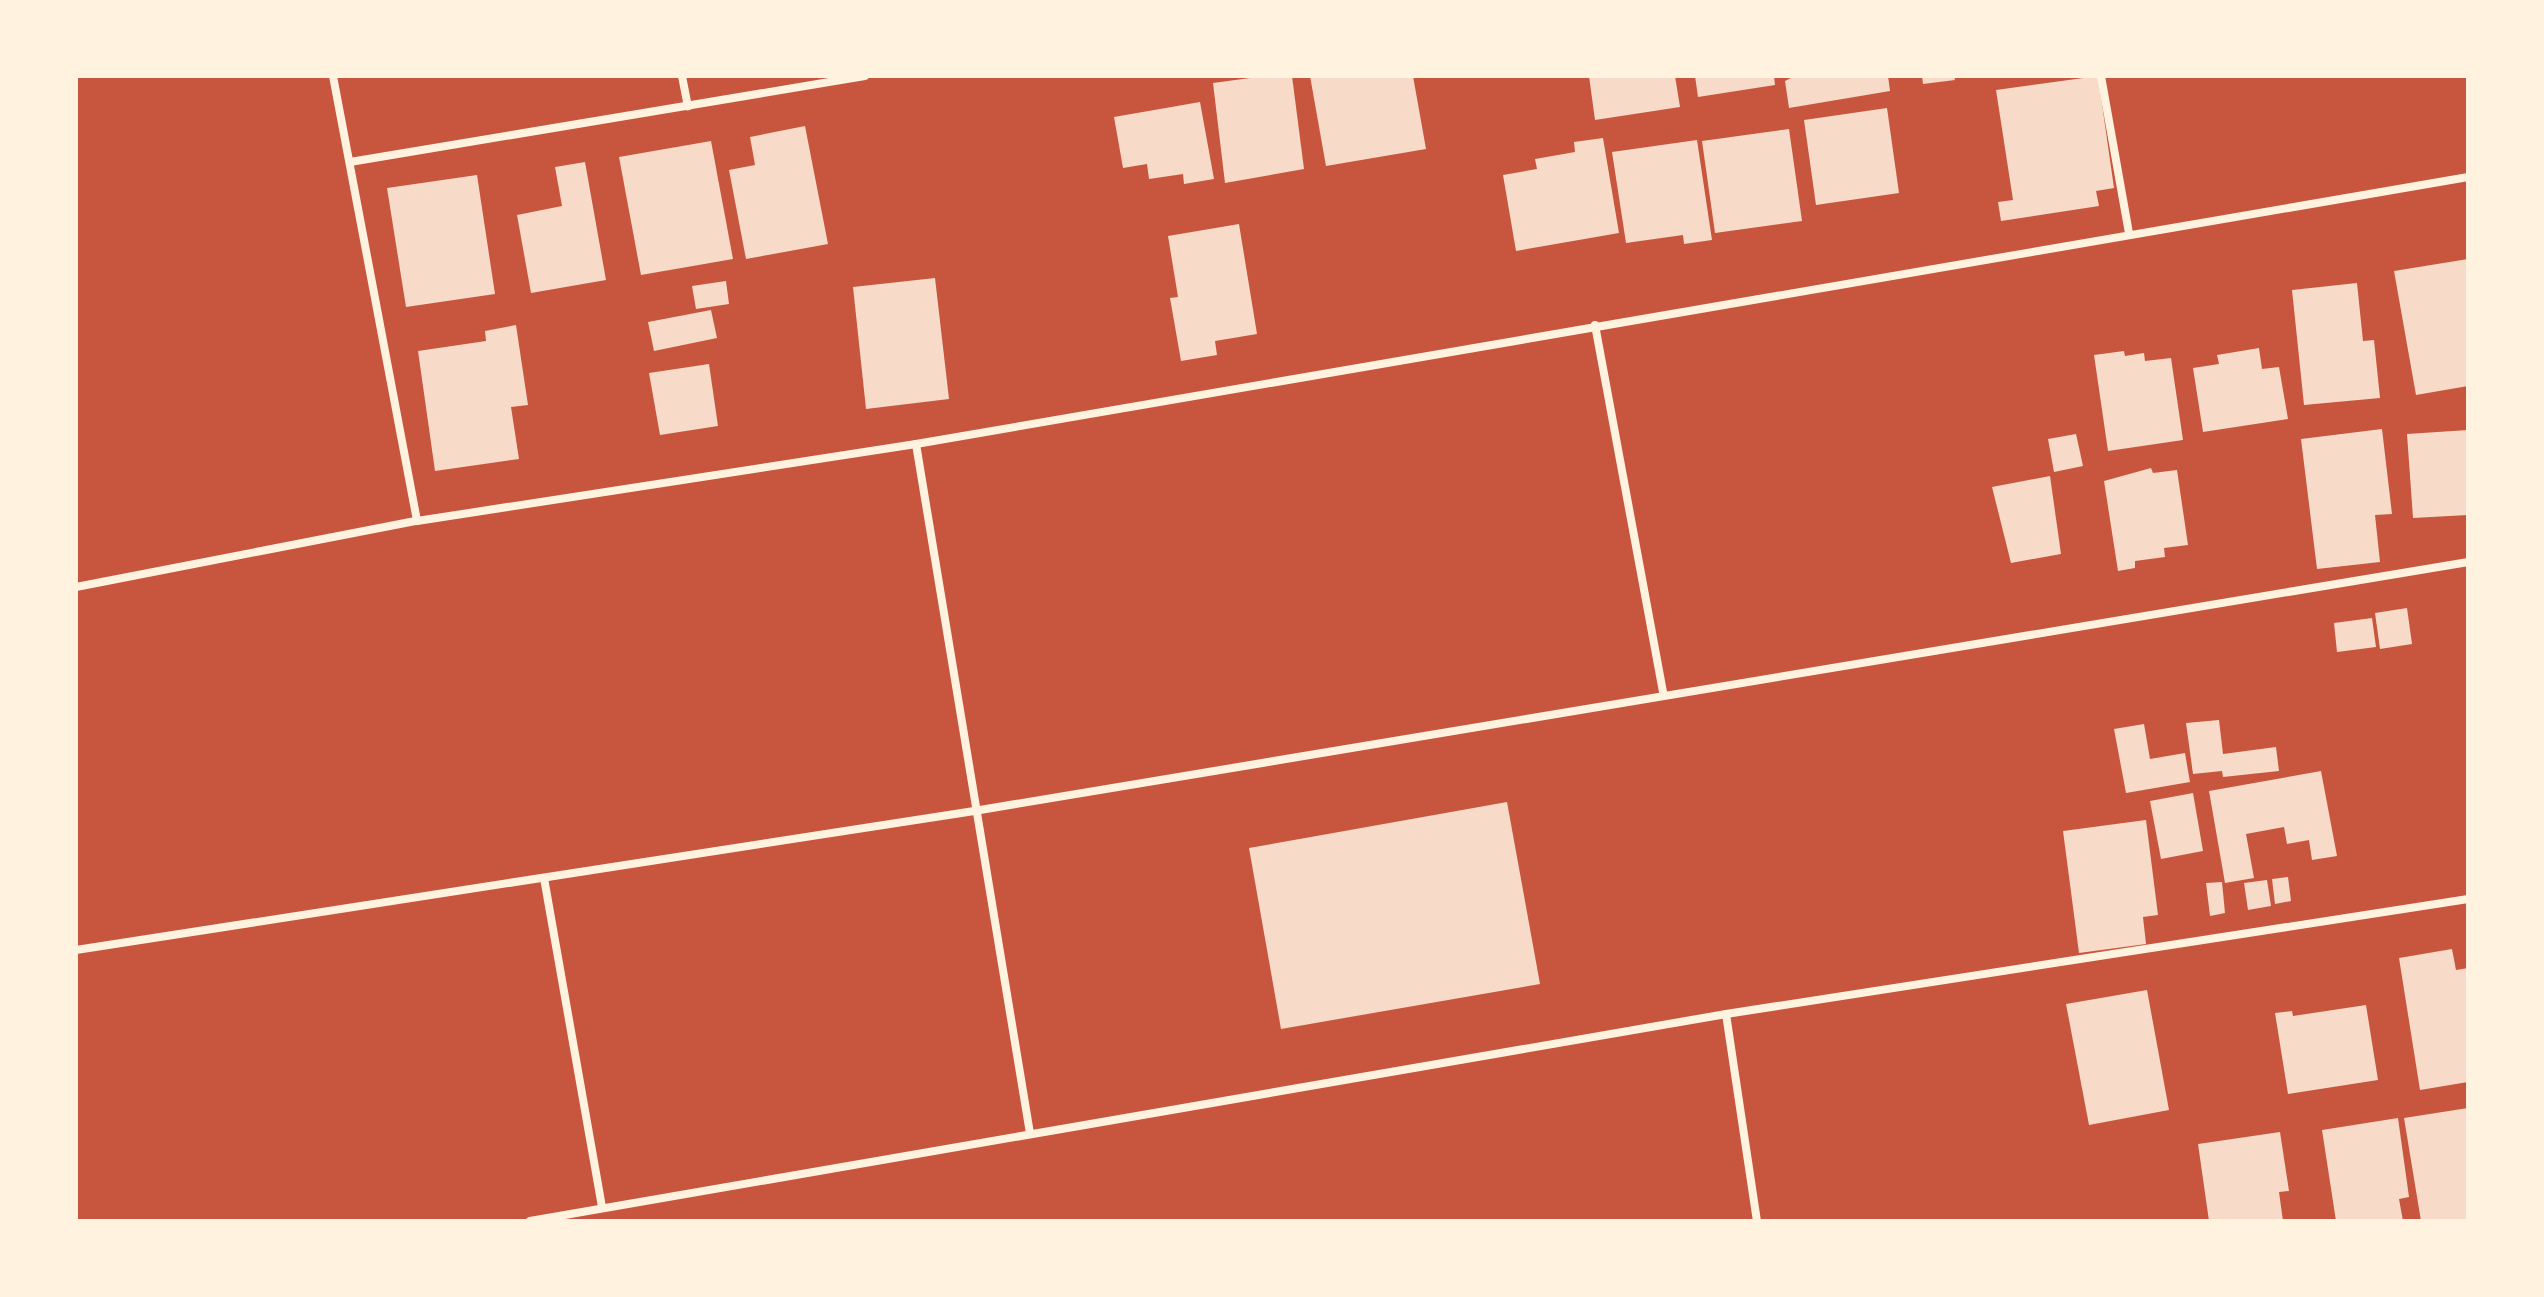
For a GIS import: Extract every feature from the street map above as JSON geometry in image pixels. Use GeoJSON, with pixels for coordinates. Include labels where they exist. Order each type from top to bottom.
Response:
{"type":"FeatureCollection","features":[{"type":"Feature","properties":{"kind":"street"},"geometry":{"type":"LineString","coordinates":[[333,76],[417,521]]}},
{"type":"Feature","properties":{"kind":"street"},"geometry":{"type":"LineString","coordinates":[[682,76],[688,106]]}},
{"type":"Feature","properties":{"kind":"street"},"geometry":{"type":"LineString","coordinates":[[350,162],[865,76]]}},
{"type":"Feature","properties":{"kind":"street"},"geometry":{"type":"LineString","coordinates":[[2101,76],[2129,233]]}},
{"type":"Feature","properties":{"kind":"street"},"geometry":{"type":"LineString","coordinates":[[76,587],[417,521],[916,444],[2468,177]]}},
{"type":"Feature","properties":{"kind":"street"},"geometry":{"type":"LineString","coordinates":[[1595,325],[1664,696]]}},
{"type":"Feature","properties":{"kind":"street"},"geometry":{"type":"LineString","coordinates":[[916,444],[974,811],[1030,1133]]}},
{"type":"Feature","properties":{"kind":"street"},"geometry":{"type":"LineString","coordinates":[[76,950],[974,811],[2468,562]]}},
{"type":"Feature","properties":{"kind":"street"},"geometry":{"type":"LineString","coordinates":[[544,878],[602,1208]]}},
{"type":"Feature","properties":{"kind":"street"},"geometry":{"type":"LineString","coordinates":[[530,1221],[1726,1014],[2468,899]]}},
{"type":"Feature","properties":{"kind":"street"},"geometry":{"type":"LineString","coordinates":[[1726,1014],[1757,1221]]}},
{"type":"Feature","properties":{"kind":"building"},"geometry":{"type":"Polygon","coordinates":[[[1292,76],[1304,169],[1225,183],[1213,83],[1292,76]]]}},
{"type":"Feature","properties":{"kind":"building"},"geometry":{"type":"Polygon","coordinates":[[[1310,76],[1413,76],[1426,149],[1326,166],[1310,76]]]}},
{"type":"Feature","properties":{"kind":"building"},"geometry":{"type":"Polygon","coordinates":[[[1589,76],[1675,76],[1680,107],[1595,120],[1589,76]]]}},
{"type":"Feature","properties":{"kind":"building"},"geometry":{"type":"Polygon","coordinates":[[[1695,76],[1774,76],[1775,85],[1698,97],[1695,76]]]}},
{"type":"Feature","properties":{"kind":"building"},"geometry":{"type":"Polygon","coordinates":[[[1795,76],[1888,76],[1890,91],[1789,108],[1785,81],[1795,76]]]}},
{"type":"Feature","properties":{"kind":"building"},"geometry":{"type":"Polygon","coordinates":[[[1922,76],[1954,76],[1955,80],[1923,84],[1922,76]]]}},
{"type":"Feature","properties":{"kind":"building"},"geometry":{"type":"Polygon","coordinates":[[[2098,76],[2114,188],[2096,191],[2099,206],[2001,221],[1998,202],[2013,200],[1996,90],[2098,76]]]}},
{"type":"Feature","properties":{"kind":"building"},"geometry":{"type":"Polygon","coordinates":[[[1200,102],[1214,179],[1184,184],[1183,174],[1149,179],[1147,164],[1123,168],[1114,117],[1200,102]]]}},
{"type":"Feature","properties":{"kind":"building"},"geometry":{"type":"Polygon","coordinates":[[[1887,108],[1899,193],[1816,205],[1804,120],[1887,108]]]}},
{"type":"Feature","properties":{"kind":"building"},"geometry":{"type":"Polygon","coordinates":[[[805,126],[828,244],[746,259],[729,170],[755,165],[750,137],[805,126]]]}},
{"type":"Feature","properties":{"kind":"building"},"geometry":{"type":"Polygon","coordinates":[[[1789,129],[1802,221],[1715,233],[1702,141],[1789,129]]]}},
{"type":"Feature","properties":{"kind":"building"},"geometry":{"type":"Polygon","coordinates":[[[1603,138],[1619,233],[1516,251],[1503,175],[1537,169],[1535,159],[1575,152],[1574,142],[1603,138]]]}},
{"type":"Feature","properties":{"kind":"building"},"geometry":{"type":"Polygon","coordinates":[[[1697,140],[1712,240],[1684,244],[1683,235],[1626,243],[1612,152],[1697,140]]]}},
{"type":"Feature","properties":{"kind":"building"},"geometry":{"type":"Polygon","coordinates":[[[711,141],[733,259],[641,275],[619,157],[711,141]]]}},
{"type":"Feature","properties":{"kind":"building"},"geometry":{"type":"Polygon","coordinates":[[[585,162],[606,280],[531,293],[517,215],[562,206],[555,167],[585,162]]]}},
{"type":"Feature","properties":{"kind":"building"},"geometry":{"type":"Polygon","coordinates":[[[477,175],[495,294],[406,307],[387,188],[477,175]]]}},
{"type":"Feature","properties":{"kind":"building"},"geometry":{"type":"Polygon","coordinates":[[[1239,224],[1257,334],[1215,341],[1217,355],[1181,361],[1170,298],[1178,297],[1168,236],[1239,224]]]}},
{"type":"Feature","properties":{"kind":"building"},"geometry":{"type":"Polygon","coordinates":[[[2468,259],[2468,386],[2416,395],[2394,271],[2468,259]]]}},
{"type":"Feature","properties":{"kind":"building"},"geometry":{"type":"Polygon","coordinates":[[[935,278],[949,399],[866,409],[853,287],[935,278]]]}},
{"type":"Feature","properties":{"kind":"building"},"geometry":{"type":"Polygon","coordinates":[[[726,281],[729,304],[696,309],[692,286],[726,281]]]}},
{"type":"Feature","properties":{"kind":"building"},"geometry":{"type":"Polygon","coordinates":[[[2357,283],[2363,341],[2374,340],[2380,398],[2304,405],[2292,290],[2357,283]]]}},
{"type":"Feature","properties":{"kind":"building"},"geometry":{"type":"Polygon","coordinates":[[[711,310],[717,338],[654,351],[648,322],[711,310]]]}},
{"type":"Feature","properties":{"kind":"building"},"geometry":{"type":"Polygon","coordinates":[[[516,325],[528,405],[511,407],[519,459],[435,471],[418,351],[486,341],[485,331],[516,325]]]}},
{"type":"Feature","properties":{"kind":"building"},"geometry":{"type":"Polygon","coordinates":[[[2259,348],[2262,369],[2279,367],[2288,419],[2203,432],[2193,368],[2219,364],[2217,355],[2259,348]]]}},
{"type":"Feature","properties":{"kind":"building"},"geometry":{"type":"Polygon","coordinates":[[[2124,351],[2125,356],[2144,353],[2145,361],[2171,358],[2183,440],[2108,451],[2094,355],[2124,351]]]}},
{"type":"Feature","properties":{"kind":"building"},"geometry":{"type":"Polygon","coordinates":[[[709,364],[718,426],[660,435],[649,373],[709,364]]]}},
{"type":"Feature","properties":{"kind":"building"},"geometry":{"type":"Polygon","coordinates":[[[2382,429],[2392,514],[2375,515],[2380,562],[2317,569],[2301,439],[2382,429]]]}},
{"type":"Feature","properties":{"kind":"building"},"geometry":{"type":"Polygon","coordinates":[[[2468,430],[2468,515],[2413,518],[2407,434],[2468,430]]]}},
{"type":"Feature","properties":{"kind":"building"},"geometry":{"type":"Polygon","coordinates":[[[2076,434],[2083,466],[2054,472],[2048,439],[2076,434]]]}},
{"type":"Feature","properties":{"kind":"building"},"geometry":{"type":"Polygon","coordinates":[[[2151,468],[2153,473],[2177,470],[2188,545],[2164,548],[2165,557],[2135,561],[2135,568],[2118,571],[2104,481],[2151,468]]]}},
{"type":"Feature","properties":{"kind":"building"},"geometry":{"type":"Polygon","coordinates":[[[2050,476],[2061,554],[2011,563],[1992,487],[2050,476]]]}},
{"type":"Feature","properties":{"kind":"building"},"geometry":{"type":"Polygon","coordinates":[[[2407,608],[2412,644],[2380,649],[2375,613],[2407,608]]]}},
{"type":"Feature","properties":{"kind":"building"},"geometry":{"type":"Polygon","coordinates":[[[2372,618],[2376,647],[2337,652],[2334,623],[2372,618]]]}},
{"type":"Feature","properties":{"kind":"building"},"geometry":{"type":"Polygon","coordinates":[[[2219,720],[2223,754],[2276,747],[2279,771],[2223,777],[2222,771],[2193,774],[2186,723],[2219,720]]]}},
{"type":"Feature","properties":{"kind":"building"},"geometry":{"type":"Polygon","coordinates":[[[2144,724],[2150,759],[2185,753],[2190,782],[2126,793],[2114,729],[2144,724]]]}},
{"type":"Feature","properties":{"kind":"building"},"geometry":{"type":"Polygon","coordinates":[[[2321,771],[2337,856],[2312,860],[2309,840],[2287,844],[2284,827],[2246,834],[2254,878],[2225,883],[2209,791],[2321,771]]]}},
{"type":"Feature","properties":{"kind":"building"},"geometry":{"type":"Polygon","coordinates":[[[2193,793],[2203,851],[2161,859],[2150,801],[2193,793]]]}},
{"type":"Feature","properties":{"kind":"building"},"geometry":{"type":"Polygon","coordinates":[[[1507,802],[1540,984],[1281,1029],[1249,848],[1507,802]]]}},
{"type":"Feature","properties":{"kind":"building"},"geometry":{"type":"Polygon","coordinates":[[[2146,820],[2158,915],[2143,917],[2146,944],[2079,953],[2063,831],[2146,820]]]}},
{"type":"Feature","properties":{"kind":"building"},"geometry":{"type":"Polygon","coordinates":[[[2288,877],[2291,901],[2275,904],[2272,879],[2288,877]]]}},
{"type":"Feature","properties":{"kind":"building"},"geometry":{"type":"Polygon","coordinates":[[[2267,880],[2271,906],[2248,910],[2244,883],[2267,880]]]}},
{"type":"Feature","properties":{"kind":"building"},"geometry":{"type":"Polygon","coordinates":[[[2222,882],[2225,913],[2210,916],[2206,883],[2222,882]]]}},
{"type":"Feature","properties":{"kind":"building"},"geometry":{"type":"Polygon","coordinates":[[[2452,949],[2456,970],[2468,968],[2468,1082],[2420,1090],[2399,958],[2452,949]]]}},
{"type":"Feature","properties":{"kind":"building"},"geometry":{"type":"Polygon","coordinates":[[[2147,990],[2169,1110],[2089,1125],[2066,1004],[2147,990]]]}},
{"type":"Feature","properties":{"kind":"building"},"geometry":{"type":"Polygon","coordinates":[[[2366,1005],[2378,1080],[2288,1094],[2275,1013],[2292,1011],[2293,1016],[2366,1005]]]}},
{"type":"Feature","properties":{"kind":"building"},"geometry":{"type":"Polygon","coordinates":[[[2468,1108],[2468,1221],[2421,1221],[2404,1118],[2468,1108]]]}},
{"type":"Feature","properties":{"kind":"building"},"geometry":{"type":"Polygon","coordinates":[[[2398,1118],[2409,1197],[2399,1199],[2403,1221],[2336,1221],[2322,1130],[2398,1118]]]}},
{"type":"Feature","properties":{"kind":"building"},"geometry":{"type":"Polygon","coordinates":[[[2280,1132],[2289,1191],[2279,1192],[2283,1221],[2209,1221],[2198,1144],[2280,1132]]]}}]}
